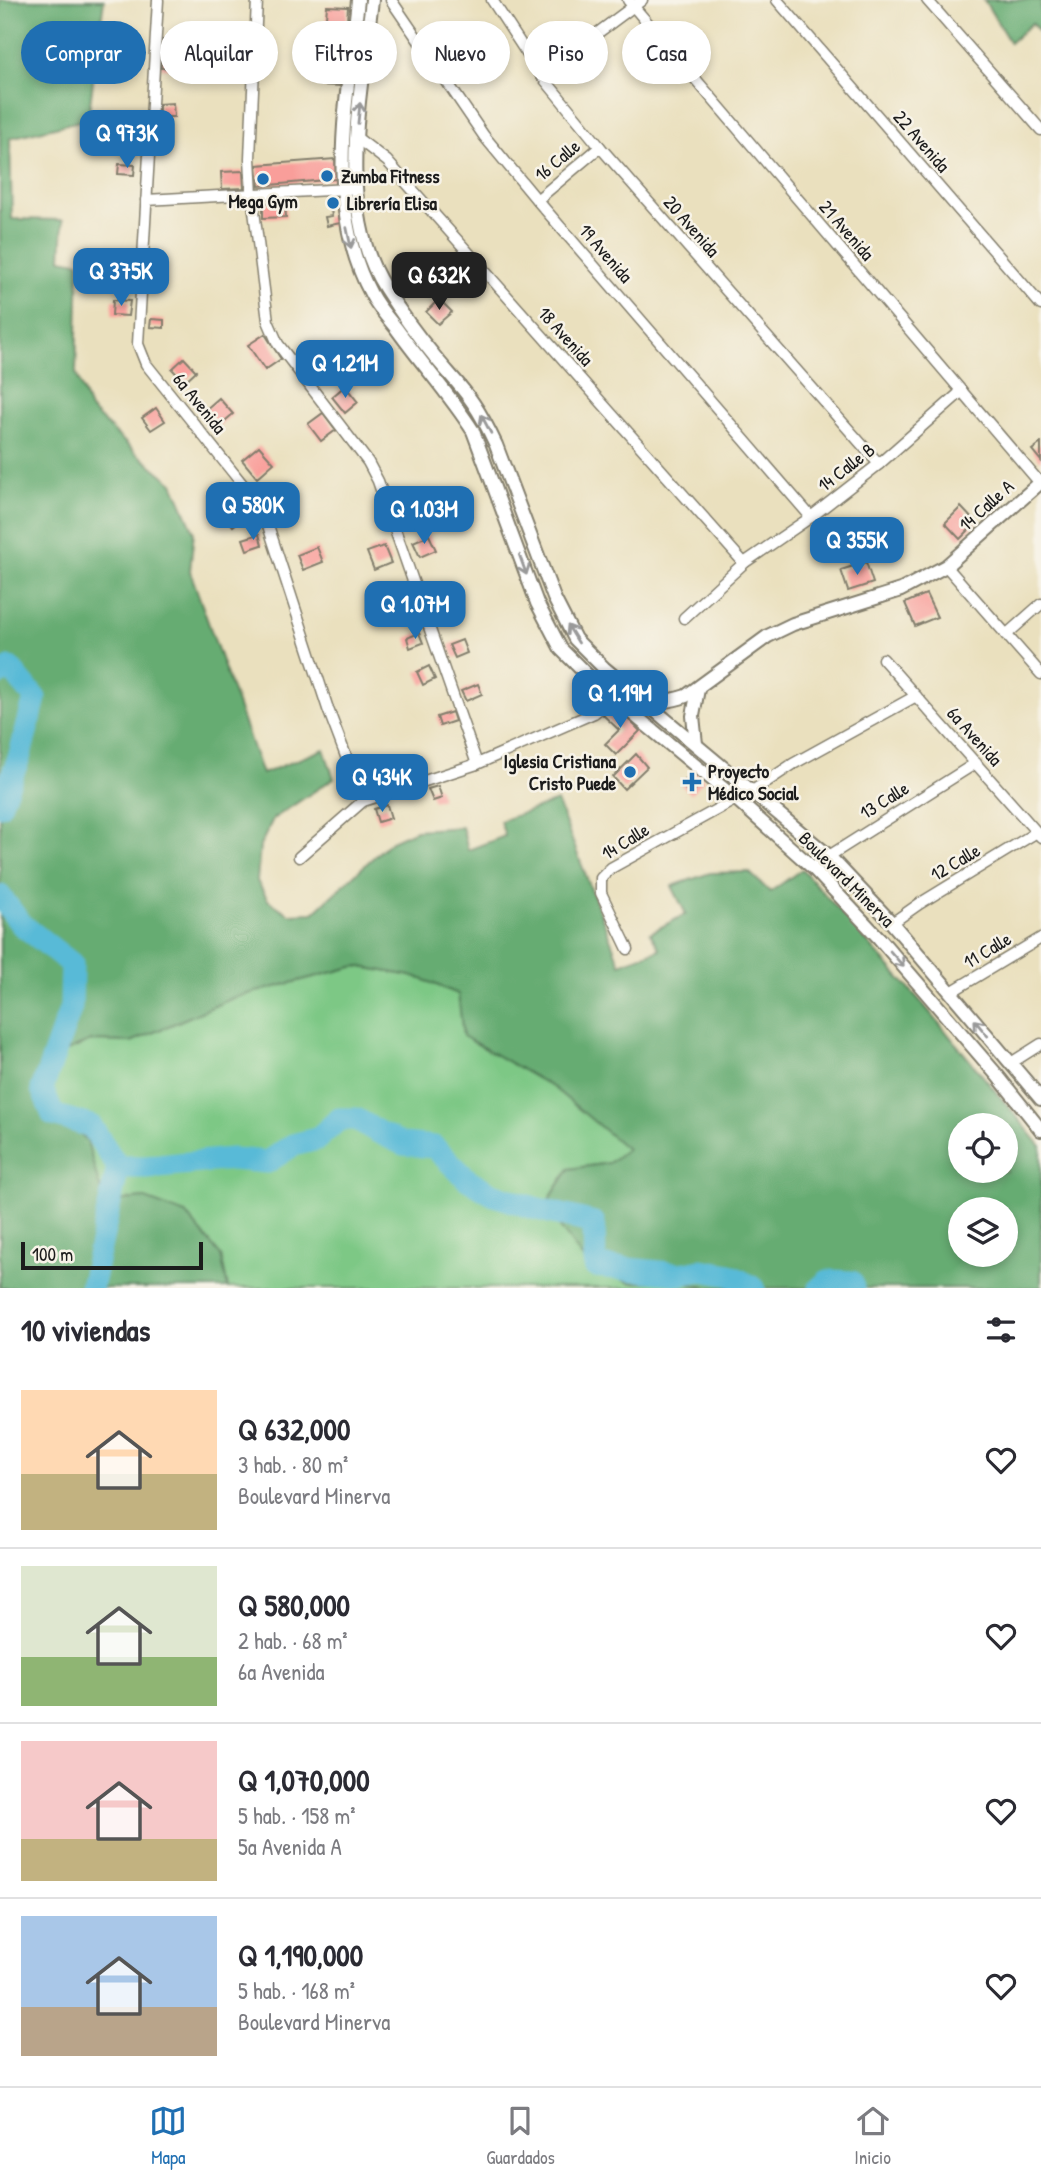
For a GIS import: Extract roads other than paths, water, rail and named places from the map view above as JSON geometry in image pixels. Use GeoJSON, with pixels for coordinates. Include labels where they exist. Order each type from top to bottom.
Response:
{"type":"FeatureCollection","features":[{"type":"Feature","properties":{"kind":"street","name":"6a Avenida"},"geometry":{"type":"LineString","coordinates":[[158,0],[138,344],[146,364],[263,510],[328,709],[363,801]]}},
{"type":"Feature","properties":{"kind":"street"},"geometry":{"type":"LineString","coordinates":[[257,0],[250,158],[268,321],[278,344],[368,462],[378,481],[477,764]]}},
{"type":"Feature","properties":{"kind":"street","name":"Boulevard Minerva"},"geometry":{"type":"LineString","coordinates":[[358,0],[341,190],[354,259],[372,296],[473,431],[537,603],[561,649],[574,664],[736,799],[813,868],[879,938],[1020,1101],[1041,1130]]}},
{"type":"Feature","properties":{"kind":"street","name":"Boulevard Minerva"},"geometry":{"type":"LineString","coordinates":[[372,0],[357,138],[355,189],[371,261],[384,287],[430,352],[472,401],[485,422],[554,598],[575,639],[604,668],[829,856],[892,923],[1041,1099]]}},
{"type":"Feature","properties":{"kind":"street","name":"19 Avenida"},"geometry":{"type":"LineString","coordinates":[[391,0],[484,136],[811,517]]}},
{"type":"Feature","properties":{"kind":"street","name":"20 Avenida"},"geometry":{"type":"LineString","coordinates":[[492,0],[524,49]]}},
{"type":"Feature","properties":{"kind":"street","name":"22 Avenida"},"geometry":{"type":"LineString","coordinates":[[776,0],[1041,305]]}},
{"type":"Feature","properties":{"kind":"street"},"geometry":{"type":"LineString","coordinates":[[927,0],[1041,130]]}},
{"type":"Feature","properties":{"kind":"street"},"geometry":{"type":"LineString","coordinates":[[608,22],[634,2]]}},
{"type":"Feature","properties":{"kind":"street","name":"21 Avenida"},"geometry":{"type":"LineString","coordinates":[[634,2],[1040,482]]}},
{"type":"Feature","properties":{"kind":"street","name":"20 Avenida"},"geometry":{"type":"LineString","coordinates":[[548,84],[600,147],[879,464]]}},
{"type":"Feature","properties":{"kind":"street","name":"18 Avenida"},"geometry":{"type":"LineString","coordinates":[[357,138],[387,161],[744,564]]}},
{"type":"Feature","properties":{"kind":"street","name":"16 Calle"},"geometry":{"type":"LineString","coordinates":[[537,200],[600,147]]}},
{"type":"Feature","properties":{"kind":"street"},"geometry":{"type":"LineString","coordinates":[[146,200],[355,189]]}},
{"type":"Feature","properties":{"kind":"street","name":"14 Calle B"},"geometry":{"type":"LineString","coordinates":[[684,618],[744,564],[811,517],[879,464],[962,391]]}},
{"type":"Feature","properties":{"kind":"street","name":"14 Calle A"},"geometry":{"type":"LineString","coordinates":[[643,700],[672,701],[698,689],[768,636],[793,624],[901,590],[946,566],[1040,482]]}},
{"type":"Feature","properties":{"kind":"street"},"geometry":{"type":"LineString","coordinates":[[946,566],[1041,674]]}},
{"type":"Feature","properties":{"kind":"street"},"geometry":{"type":"LineString","coordinates":[[1006,635],[1041,604]]}},
{"type":"Feature","properties":{"kind":"street","name":"6a Avenida"},"geometry":{"type":"LineString","coordinates":[[883,659],[1039,834]]}},
{"type":"Feature","properties":{"kind":"street"},"geometry":{"type":"LineString","coordinates":[[696,744],[693,716],[698,689]]}},
{"type":"Feature","properties":{"kind":"street"},"geometry":{"type":"LineString","coordinates":[[751,792],[793,764],[916,696]]}},
{"type":"Feature","properties":{"kind":"street"},"geometry":{"type":"LineString","coordinates":[[299,857],[363,801],[477,764],[594,713],[614,697]]}},
{"type":"Feature","properties":{"kind":"street","name":"13 Calle"},"geometry":{"type":"LineString","coordinates":[[813,868],[976,763]]}},
{"type":"Feature","properties":{"kind":"street"},"geometry":{"type":"LineString","coordinates":[[736,799],[751,804],[779,825],[794,827]]}},
{"type":"Feature","properties":{"kind":"street","name":"14 Calle"},"geometry":{"type":"LineString","coordinates":[[628,949],[601,893],[601,878],[611,868],[736,799]]}},
{"type":"Feature","properties":{"kind":"street","name":"12 Calle"},"geometry":{"type":"LineString","coordinates":[[892,923],[919,904],[1039,834]]}},
{"type":"Feature","properties":{"kind":"street","name":"11 Calle"},"geometry":{"type":"LineString","coordinates":[[950,991],[1041,937]]}},
{"type":"Feature","properties":{"kind":"street"},"geometry":{"type":"LineString","coordinates":[[928,995],[934,996],[943,989],[950,991],[940,1010]]}},
{"type":"Feature","properties":{"kind":"street"},"geometry":{"type":"LineString","coordinates":[[1011,1063],[1041,1044]]}},
{"type":"Feature","properties":{"kind":"waterway"},"geometry":{"type":"LineString","coordinates":[[0,674],[10,668],[35,698],[19,758],[0,805]]}},
{"type":"Feature","properties":{"kind":"waterway"},"geometry":{"type":"LineString","coordinates":[[0,896],[21,924],[72,964],[71,1007],[42,1089],[53,1115],[91,1126],[118,1167],[232,1159],[267,1162],[293,1145],[317,1139],[339,1119],[356,1119],[403,1144],[434,1147],[467,1179],[492,1194],[594,1223],[595,1266],[681,1274],[701,1270],[730,1275],[754,1288]]}},
{"type":"Feature","properties":{"kind":"waterway"},"geometry":{"type":"LineString","coordinates":[[91,1288],[118,1167]]}},
{"type":"Feature","properties":{"kind":"waterway"},"geometry":{"type":"LineString","coordinates":[[820,1288],[828,1281],[851,1282],[853,1288]]}},
{"type":"Feature","properties":{"kind":"place","name":"Zumba Fitness"},"geometry":{"type":"Point","coordinates":[327,176]}},
{"type":"Feature","properties":{"kind":"place","name":"Mega Gym"},"geometry":{"type":"Point","coordinates":[263,179]}},
{"type":"Feature","properties":{"kind":"place","name":"Librería Elisa"},"geometry":{"type":"Point","coordinates":[333,203]}},
{"type":"Feature","properties":{"kind":"place","name":"Iglesia Cristiana Cristo Puede"},"geometry":{"type":"Point","coordinates":[630,772]}},
{"type":"Feature","properties":{"kind":"place","name":"Proyecto Médico Social"},"geometry":{"type":"Point","coordinates":[692,782]}}]}
